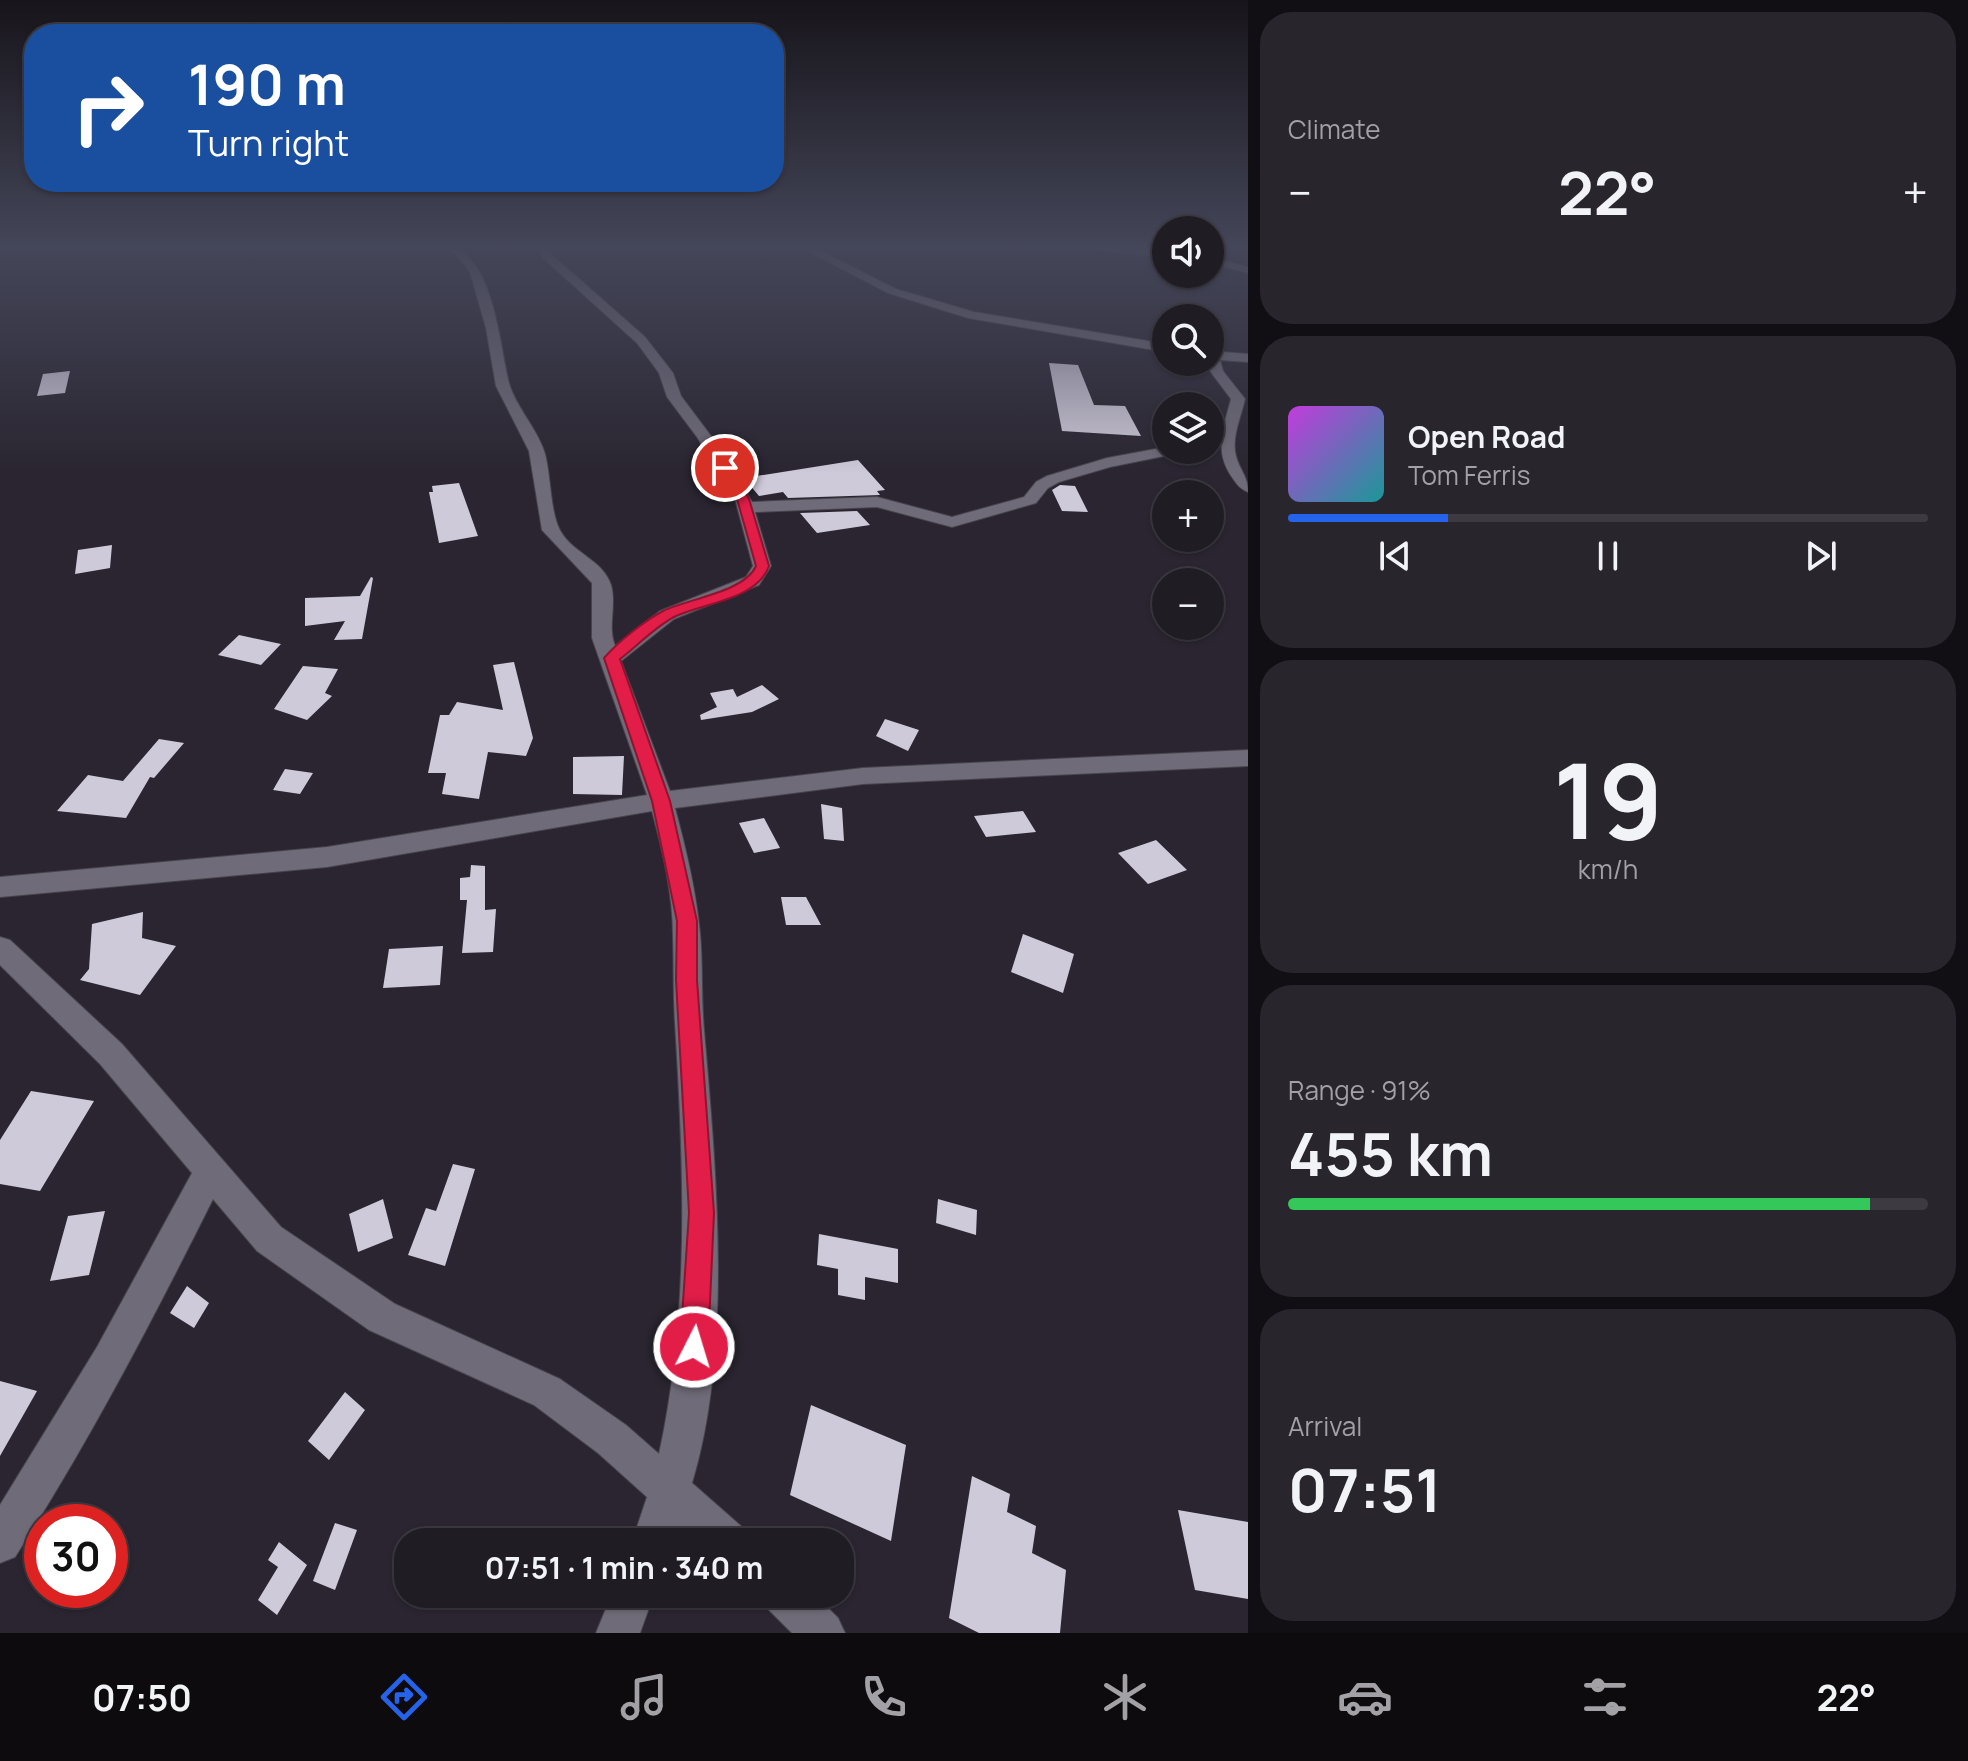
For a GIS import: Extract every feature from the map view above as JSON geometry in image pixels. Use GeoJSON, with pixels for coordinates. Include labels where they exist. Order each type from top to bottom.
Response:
{"type":"FeatureCollection","features":[{"type":"Feature","properties":{"kind":"street"},"geometry":{"type":"LineString","coordinates":[[490,321],[503,386],[537,451],[551,530],[557,541],[591,570],[601,583],[603,606],[599,628],[661,801],[687,921],[686,980],[701,1213],[694,1347],[672,1492],[658,1528]]}},
{"type":"Feature","properties":{"kind":"street"},"geometry":{"type":"LineString","coordinates":[[612,658],[667,615],[737,589],[759,576],[762,566],[746,507],[725,468],[674,397],[666,373],[647,347],[619,321]]}},
{"type":"Feature","properties":{"kind":"street"},"geometry":{"type":"LineString","coordinates":[[1008,321],[1152,346]]}},
{"type":"Feature","properties":{"kind":"street"},"geometry":{"type":"LineString","coordinates":[[1224,356],[1248,358]]}},
{"type":"Feature","properties":{"kind":"street"},"geometry":{"type":"LineString","coordinates":[[1221,376],[1238,399],[1228,435],[1227,459],[1248,487]]}},
{"type":"Feature","properties":{"kind":"street"},"geometry":{"type":"LineString","coordinates":[[1224,436],[1228,435]]}},
{"type":"Feature","properties":{"kind":"street"},"geometry":{"type":"LineString","coordinates":[[746,507],[880,502],[952,522],[1030,500],[1042,485],[1053,479],[1152,454]]}},
{"type":"Feature","properties":{"kind":"street"},"geometry":{"type":"LineString","coordinates":[[0,887],[327,857],[661,801],[863,776],[1248,758]]}},
{"type":"Feature","properties":{"kind":"street"},"geometry":{"type":"LineString","coordinates":[[0,948],[111,1054],[269,1239],[382,1317],[547,1392],[612,1439],[712,1528]]}},
{"type":"Feature","properties":{"kind":"street"},"geometry":{"type":"LineString","coordinates":[[0,1542],[51,1466],[131,1324],[210,1171]]}},
{"type":"Feature","properties":{"kind":"street"},"geometry":{"type":"LineString","coordinates":[[618,1633],[628,1608]]}},
{"type":"Feature","properties":{"kind":"street"},"geometry":{"type":"LineString","coordinates":[[797,1608],[823,1633]]}},
{"type":"Feature","properties":{"kind":"building"},"geometry":{"type":"Polygon","coordinates":[[[1049,363],[1078,365],[1094,405],[1125,406],[1141,436],[1062,431],[1049,363]]]}},
{"type":"Feature","properties":{"kind":"building"},"geometry":{"type":"Polygon","coordinates":[[[70,371],[65,393],[37,396],[43,374],[70,371]]]}},
{"type":"Feature","properties":{"kind":"building"},"geometry":{"type":"Polygon","coordinates":[[[858,460],[885,490],[877,491],[880,495],[788,498],[783,492],[759,496],[744,478],[858,460]]]}},
{"type":"Feature","properties":{"kind":"building"},"geometry":{"type":"Polygon","coordinates":[[[459,483],[478,536],[439,543],[429,492],[433,492],[432,486],[459,483]]]}},
{"type":"Feature","properties":{"kind":"building"},"geometry":{"type":"Polygon","coordinates":[[[1060,485],[1075,486],[1088,512],[1062,511],[1052,490],[1060,485]]]}},
{"type":"Feature","properties":{"kind":"building"},"geometry":{"type":"Polygon","coordinates":[[[857,511],[870,525],[817,533],[800,513],[857,511]]]}},
{"type":"Feature","properties":{"kind":"building"},"geometry":{"type":"Polygon","coordinates":[[[112,545],[110,568],[75,574],[78,550],[112,545]]]}},
{"type":"Feature","properties":{"kind":"building"},"geometry":{"type":"Polygon","coordinates":[[[371,577],[362,639],[334,640],[345,621],[305,626],[305,598],[360,596],[371,577]]]}},
{"type":"Feature","properties":{"kind":"building"},"geometry":{"type":"Polygon","coordinates":[[[239,635],[281,644],[261,665],[218,655],[239,635]]]}},
{"type":"Feature","properties":{"kind":"building"},"geometry":{"type":"Polygon","coordinates":[[[514,662],[533,738],[526,756],[488,752],[479,799],[442,794],[446,773],[428,773],[440,715],[449,715],[457,702],[503,710],[493,665],[514,662]]]}},
{"type":"Feature","properties":{"kind":"building"},"geometry":{"type":"Polygon","coordinates":[[[303,666],[338,669],[325,693],[332,696],[307,720],[274,709],[303,666]]]}},
{"type":"Feature","properties":{"kind":"building"},"geometry":{"type":"Polygon","coordinates":[[[762,685],[779,699],[752,712],[701,720],[700,715],[717,707],[710,693],[733,689],[737,697],[762,685]]]}},
{"type":"Feature","properties":{"kind":"building"},"geometry":{"type":"Polygon","coordinates":[[[885,719],[919,730],[908,751],[876,736],[885,719]]]}},
{"type":"Feature","properties":{"kind":"building"},"geometry":{"type":"Polygon","coordinates":[[[159,739],[184,743],[154,778],[150,777],[126,818],[57,811],[88,775],[123,781],[159,739]]]}},
{"type":"Feature","properties":{"kind":"building"},"geometry":{"type":"Polygon","coordinates":[[[624,756],[622,795],[573,794],[573,757],[624,756]]]}},
{"type":"Feature","properties":{"kind":"building"},"geometry":{"type":"Polygon","coordinates":[[[285,769],[313,773],[300,794],[273,790],[285,769]]]}},
{"type":"Feature","properties":{"kind":"building"},"geometry":{"type":"Polygon","coordinates":[[[821,804],[842,808],[844,841],[824,839],[821,804]]]}},
{"type":"Feature","properties":{"kind":"building"},"geometry":{"type":"Polygon","coordinates":[[[1023,811],[1036,832],[986,837],[974,816],[1023,811]]]}},
{"type":"Feature","properties":{"kind":"building"},"geometry":{"type":"Polygon","coordinates":[[[764,818],[780,848],[754,853],[739,823],[764,818]]]}},
{"type":"Feature","properties":{"kind":"building"},"geometry":{"type":"Polygon","coordinates":[[[1156,840],[1187,870],[1148,884],[1118,853],[1156,840]]]}},
{"type":"Feature","properties":{"kind":"building"},"geometry":{"type":"Polygon","coordinates":[[[471,865],[485,866],[485,910],[496,909],[493,952],[462,953],[467,900],[460,900],[460,878],[470,877],[471,865]]]}},
{"type":"Feature","properties":{"kind":"building"},"geometry":{"type":"Polygon","coordinates":[[[781,897],[806,897],[821,925],[786,925],[781,897]]]}},
{"type":"Feature","properties":{"kind":"building"},"geometry":{"type":"Polygon","coordinates":[[[143,912],[142,938],[176,946],[140,995],[80,980],[89,969],[92,924],[143,912]]]}},
{"type":"Feature","properties":{"kind":"building"},"geometry":{"type":"Polygon","coordinates":[[[1023,934],[1074,954],[1063,993],[1011,972],[1023,934]]]}},
{"type":"Feature","properties":{"kind":"building"},"geometry":{"type":"Polygon","coordinates":[[[443,946],[440,985],[383,988],[389,949],[443,946]]]}},
{"type":"Feature","properties":{"kind":"building"},"geometry":{"type":"Polygon","coordinates":[[[31,1091],[94,1101],[40,1191],[0,1184],[0,1140],[31,1091]]]}},
{"type":"Feature","properties":{"kind":"building"},"geometry":{"type":"Polygon","coordinates":[[[453,1164],[475,1169],[445,1266],[408,1255],[426,1208],[436,1211],[453,1164]]]}},
{"type":"Feature","properties":{"kind":"building"},"geometry":{"type":"Polygon","coordinates":[[[383,1199],[393,1238],[358,1252],[349,1214],[383,1199]]]}},
{"type":"Feature","properties":{"kind":"building"},"geometry":{"type":"Polygon","coordinates":[[[938,1199],[977,1210],[976,1235],[936,1223],[938,1199]]]}},
{"type":"Feature","properties":{"kind":"building"},"geometry":{"type":"Polygon","coordinates":[[[105,1211],[89,1275],[50,1281],[68,1216],[105,1211]]]}},
{"type":"Feature","properties":{"kind":"building"},"geometry":{"type":"Polygon","coordinates":[[[819,1234],[898,1249],[898,1283],[865,1277],[865,1300],[838,1295],[838,1269],[817,1265],[819,1234]]]}},
{"type":"Feature","properties":{"kind":"building"},"geometry":{"type":"Polygon","coordinates":[[[187,1286],[209,1303],[194,1328],[170,1313],[187,1286]]]}},
{"type":"Feature","properties":{"kind":"building"},"geometry":{"type":"Polygon","coordinates":[[[0,1381],[37,1391],[0,1456],[0,1381]]]}},
{"type":"Feature","properties":{"kind":"building"},"geometry":{"type":"Polygon","coordinates":[[[345,1392],[365,1410],[329,1460],[308,1441],[345,1392]]]}},
{"type":"Feature","properties":{"kind":"building"},"geometry":{"type":"Polygon","coordinates":[[[811,1405],[906,1445],[891,1541],[790,1495],[811,1405]]]}},
{"type":"Feature","properties":{"kind":"building"},"geometry":{"type":"Polygon","coordinates":[[[972,1476],[1010,1494],[1007,1512],[1036,1526],[1032,1553],[1066,1570],[1060,1633],[979,1633],[949,1618],[972,1476]]]}},
{"type":"Feature","properties":{"kind":"building"},"geometry":{"type":"Polygon","coordinates":[[[1178,1510],[1248,1522],[1248,1599],[1195,1590],[1178,1510]]]}},
{"type":"Feature","properties":{"kind":"building"},"geometry":{"type":"Polygon","coordinates":[[[335,1523],[357,1530],[335,1590],[313,1581],[335,1523]]]}},
{"type":"Feature","properties":{"kind":"building"},"geometry":{"type":"Polygon","coordinates":[[[279,1542],[307,1565],[277,1615],[258,1600],[278,1567],[268,1560],[279,1542]]]}},
{"type":"Feature","properties":{"kind":"route"},"geometry":{"type":"LineString","coordinates":[[694,1347],[701,1213],[686,980],[689,945],[687,921],[661,801],[612,658],[667,615],[737,589],[759,576],[762,566],[743,499],[725,468]]}}]}
